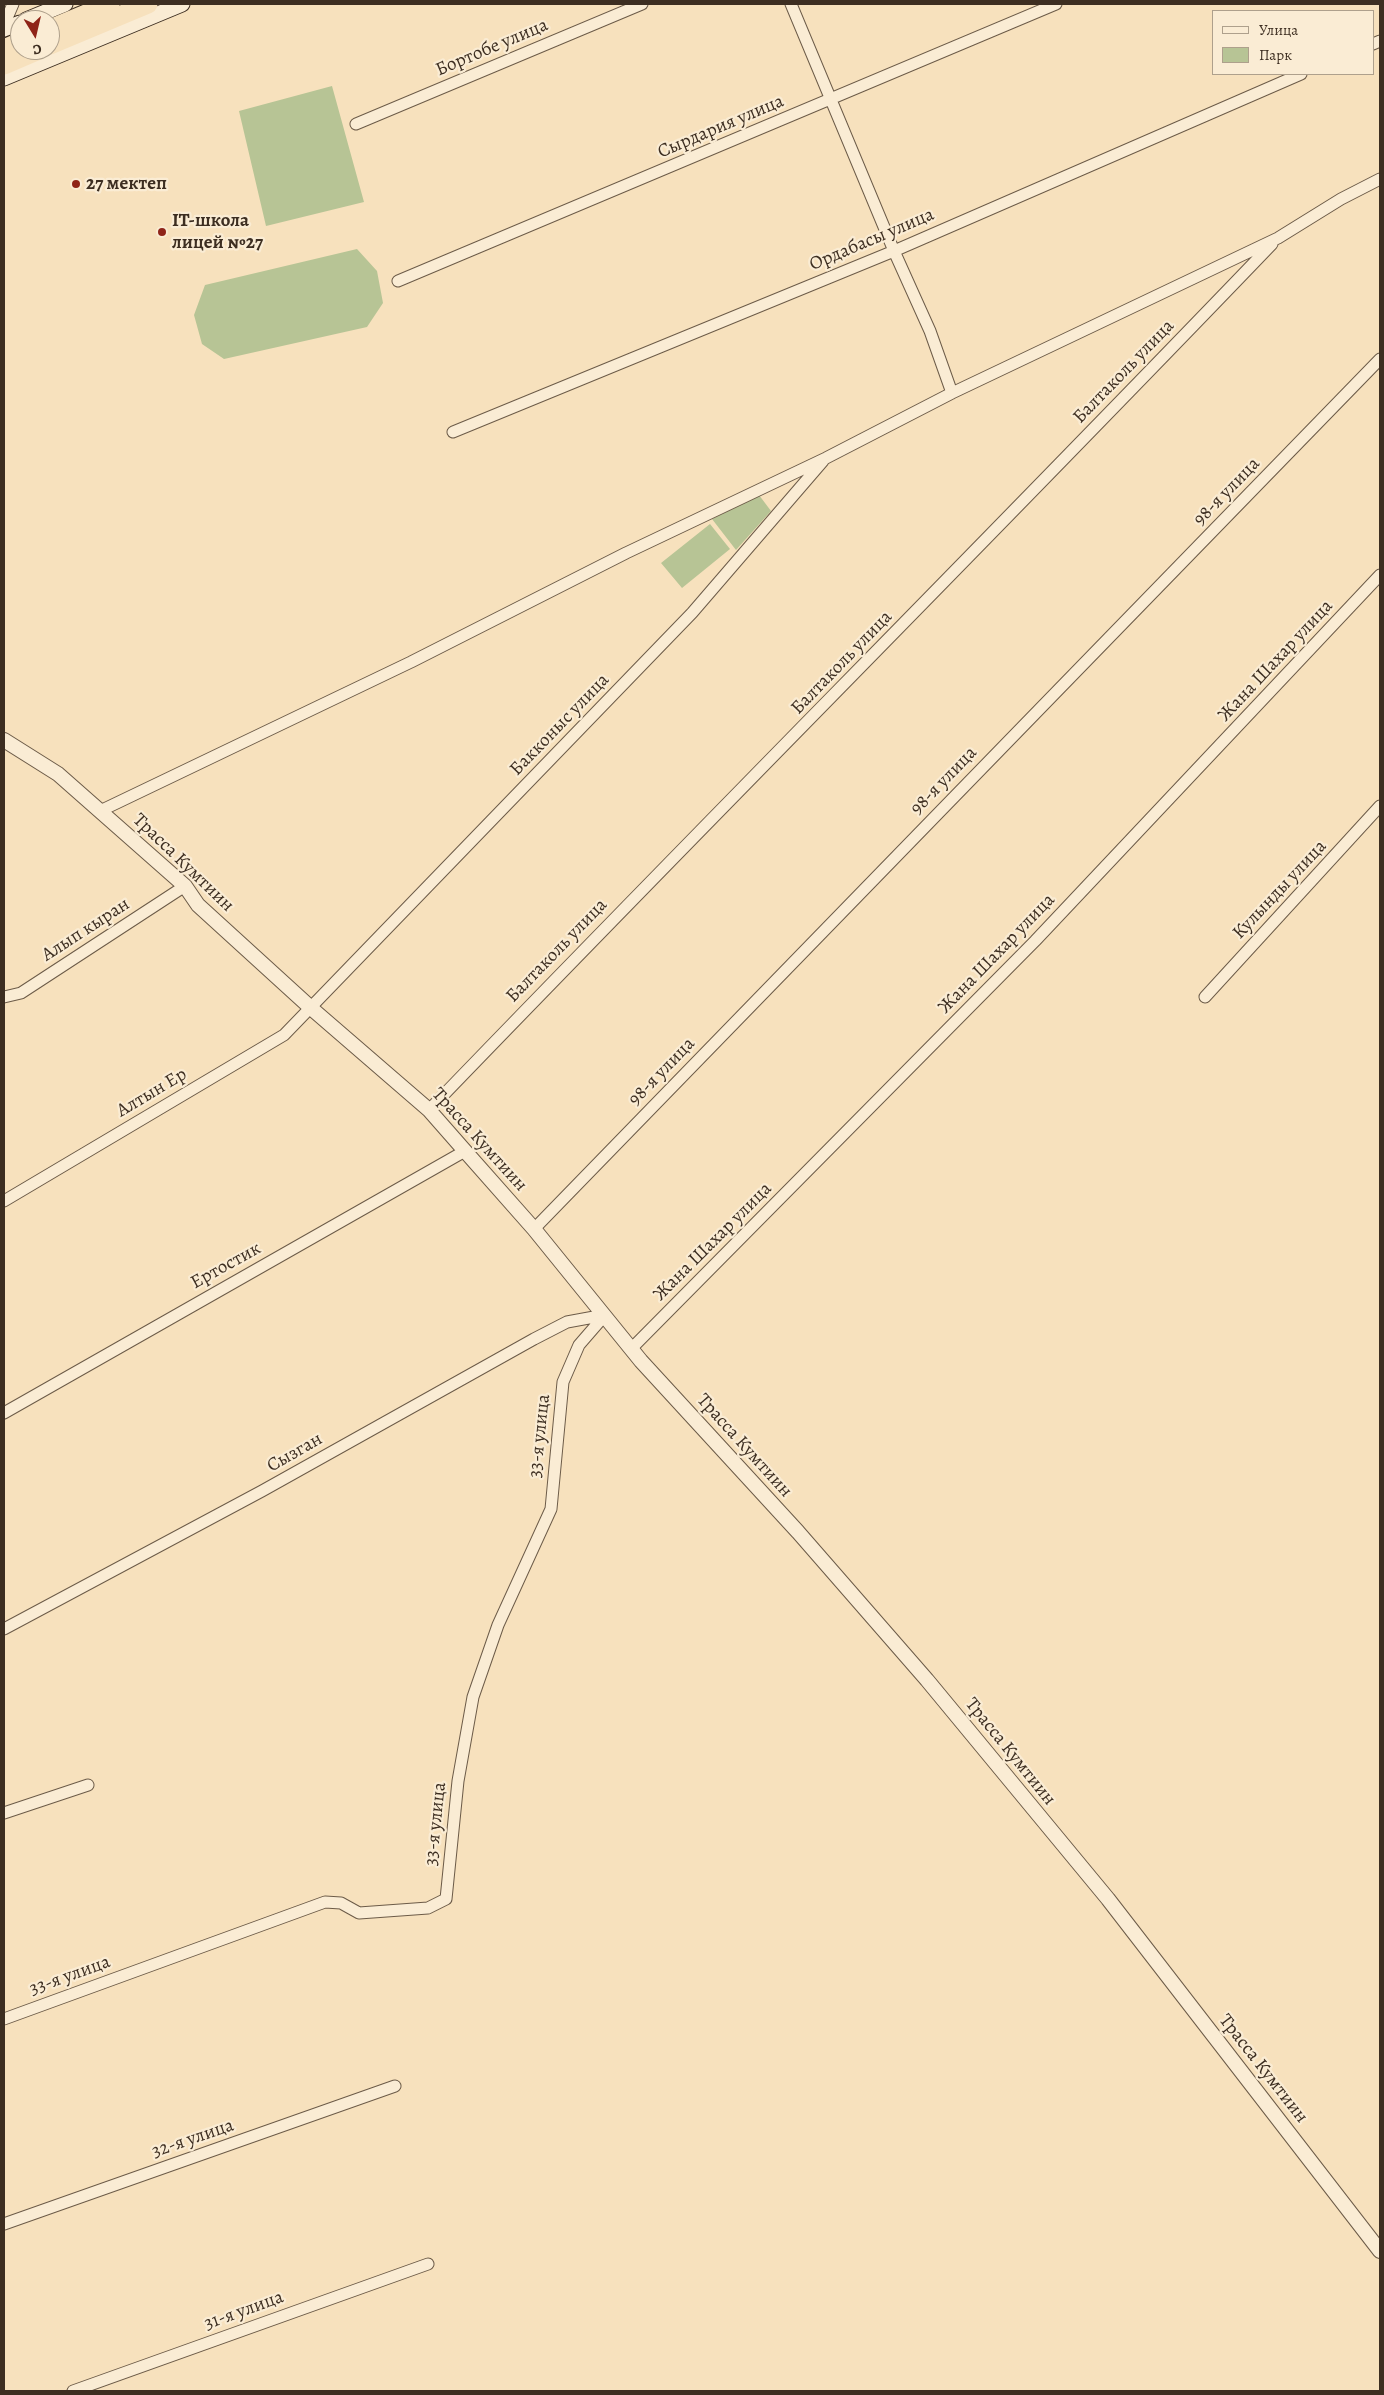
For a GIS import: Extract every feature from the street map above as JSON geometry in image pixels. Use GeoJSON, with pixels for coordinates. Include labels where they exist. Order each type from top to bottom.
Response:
{"type":"FeatureCollection","features":[{"type":"Feature","properties":{"kind":"highway"},"geometry":{"type":"LineString","coordinates":[[60,25],[110,4]]}},
{"type":"Feature","properties":{"kind":"highway"},"geometry":{"type":"LineString","coordinates":[[60,41],[148,4]]}},
{"type":"Feature","properties":{"kind":"highway"},"geometry":{"type":"LineString","coordinates":[[4,65],[16,60]]}},
{"type":"Feature","properties":{"kind":"main road"},"geometry":{"type":"LineString","coordinates":[[50,10],[65,4]]}},
{"type":"Feature","properties":{"kind":"main road"},"geometry":{"type":"LineString","coordinates":[[4,78],[182,4]]}},
{"type":"Feature","properties":{"kind":"street"},"geometry":{"type":"LineString","coordinates":[[4,25],[13,4]]}},
{"type":"Feature","properties":{"kind":"street","name":"Бортобе улица"},"geometry":{"type":"LineString","coordinates":[[356,124],[642,4]]}},
{"type":"Feature","properties":{"kind":"street"},"geometry":{"type":"LineString","coordinates":[[791,4],[894,251],[930,330],[952,393]]}},
{"type":"Feature","properties":{"kind":"street","name":"Сырдария улица"},"geometry":{"type":"LineString","coordinates":[[398,280],[1056,4]]}},
{"type":"Feature","properties":{"kind":"street","name":"Ордабасы улица"},"geometry":{"type":"LineString","coordinates":[[453,432],[894,251],[1299,75]]}},
{"type":"Feature","properties":{"kind":"street"},"geometry":{"type":"LineString","coordinates":[[100,811],[411,662],[626,553],[826,458],[952,393],[1278,238],[1341,198],[1380,179]]}},
{"type":"Feature","properties":{"kind":"street","name":"Балтаколь улица"},"geometry":{"type":"LineString","coordinates":[[429,1110],[620,911],[862,668],[1278,238]]}},
{"type":"Feature","properties":{"kind":"street","name":"98-я улица"},"geometry":{"type":"LineString","coordinates":[[534,1230],[1380,359]]}},
{"type":"Feature","properties":{"kind":"street","name":"Бакконыс улица"},"geometry":{"type":"LineString","coordinates":[[311,1008],[692,613],[826,458]]}},
{"type":"Feature","properties":{"kind":"street","name":"Жана Шахар улица"},"geometry":{"type":"LineString","coordinates":[[631,1350],[1034,941],[1380,575]]}},
{"type":"Feature","properties":{"kind":"street","name":"Трасса Кумтиин"},"geometry":{"type":"LineString","coordinates":[[4,740],[58,774],[185,886],[198,905],[311,1008],[429,1110],[605,1314],[631,1350],[798,1532],[926,1680],[1108,1899],[1380,2251]]}},
{"type":"Feature","properties":{"kind":"street","name":"Кулынды улица"},"geometry":{"type":"LineString","coordinates":[[1205,997],[1380,806]]}},
{"type":"Feature","properties":{"kind":"street","name":"Алып кыран"},"geometry":{"type":"LineString","coordinates":[[4,997],[21,993],[185,886]]}},
{"type":"Feature","properties":{"kind":"street","name":"Алтын Ер"},"geometry":{"type":"LineString","coordinates":[[4,1201],[284,1035],[311,1008]]}},
{"type":"Feature","properties":{"kind":"street","name":"Ертостик"},"geometry":{"type":"LineString","coordinates":[[4,1412],[465,1151]]}},
{"type":"Feature","properties":{"kind":"street","name":"Сызган"},"geometry":{"type":"LineString","coordinates":[[4,1629],[52,1601],[128,1564],[262,1491],[534,1339],[568,1322],[605,1314]]}},
{"type":"Feature","properties":{"kind":"street","name":"33-я улица"},"geometry":{"type":"LineString","coordinates":[[4,2019],[325,1902],[341,1904],[359,1913],[428,1908],[446,1899],[458,1781],[474,1697],[498,1625],[551,1509],[563,1382],[579,1345],[605,1314]]}},
{"type":"Feature","properties":{"kind":"street"},"geometry":{"type":"LineString","coordinates":[[4,1813],[88,1785]]}},
{"type":"Feature","properties":{"kind":"street","name":"32-я улица"},"geometry":{"type":"LineString","coordinates":[[4,2224],[394,2086]]}},
{"type":"Feature","properties":{"kind":"street","name":"31-я улица"},"geometry":{"type":"LineString","coordinates":[[73,2391],[428,2264]]}},
{"type":"Feature","properties":{"kind":"green space"},"geometry":{"type":"Polygon","coordinates":[[[332,86],[364,202],[266,226],[239,111],[332,86]]]}},
{"type":"Feature","properties":{"kind":"green space"},"geometry":{"type":"Polygon","coordinates":[[[357,249],[377,271],[383,303],[367,327],[224,359],[202,344],[194,315],[205,285],[357,249]]]}},
{"type":"Feature","properties":{"kind":"green space"},"geometry":{"type":"Polygon","coordinates":[[[759,495],[771,511],[736,550],[712,519],[759,495]]]}},
{"type":"Feature","properties":{"kind":"green space"},"geometry":{"type":"Polygon","coordinates":[[[710,524],[730,549],[682,588],[661,563],[710,524]]]}},
{"type":"Feature","properties":{"kind":"place","name":"27 мектеп"},"geometry":{"type":"Point","coordinates":[76,184]}},
{"type":"Feature","properties":{"kind":"place","name":"IT-школа лицей №27"},"geometry":{"type":"Point","coordinates":[162,232]}}]}
